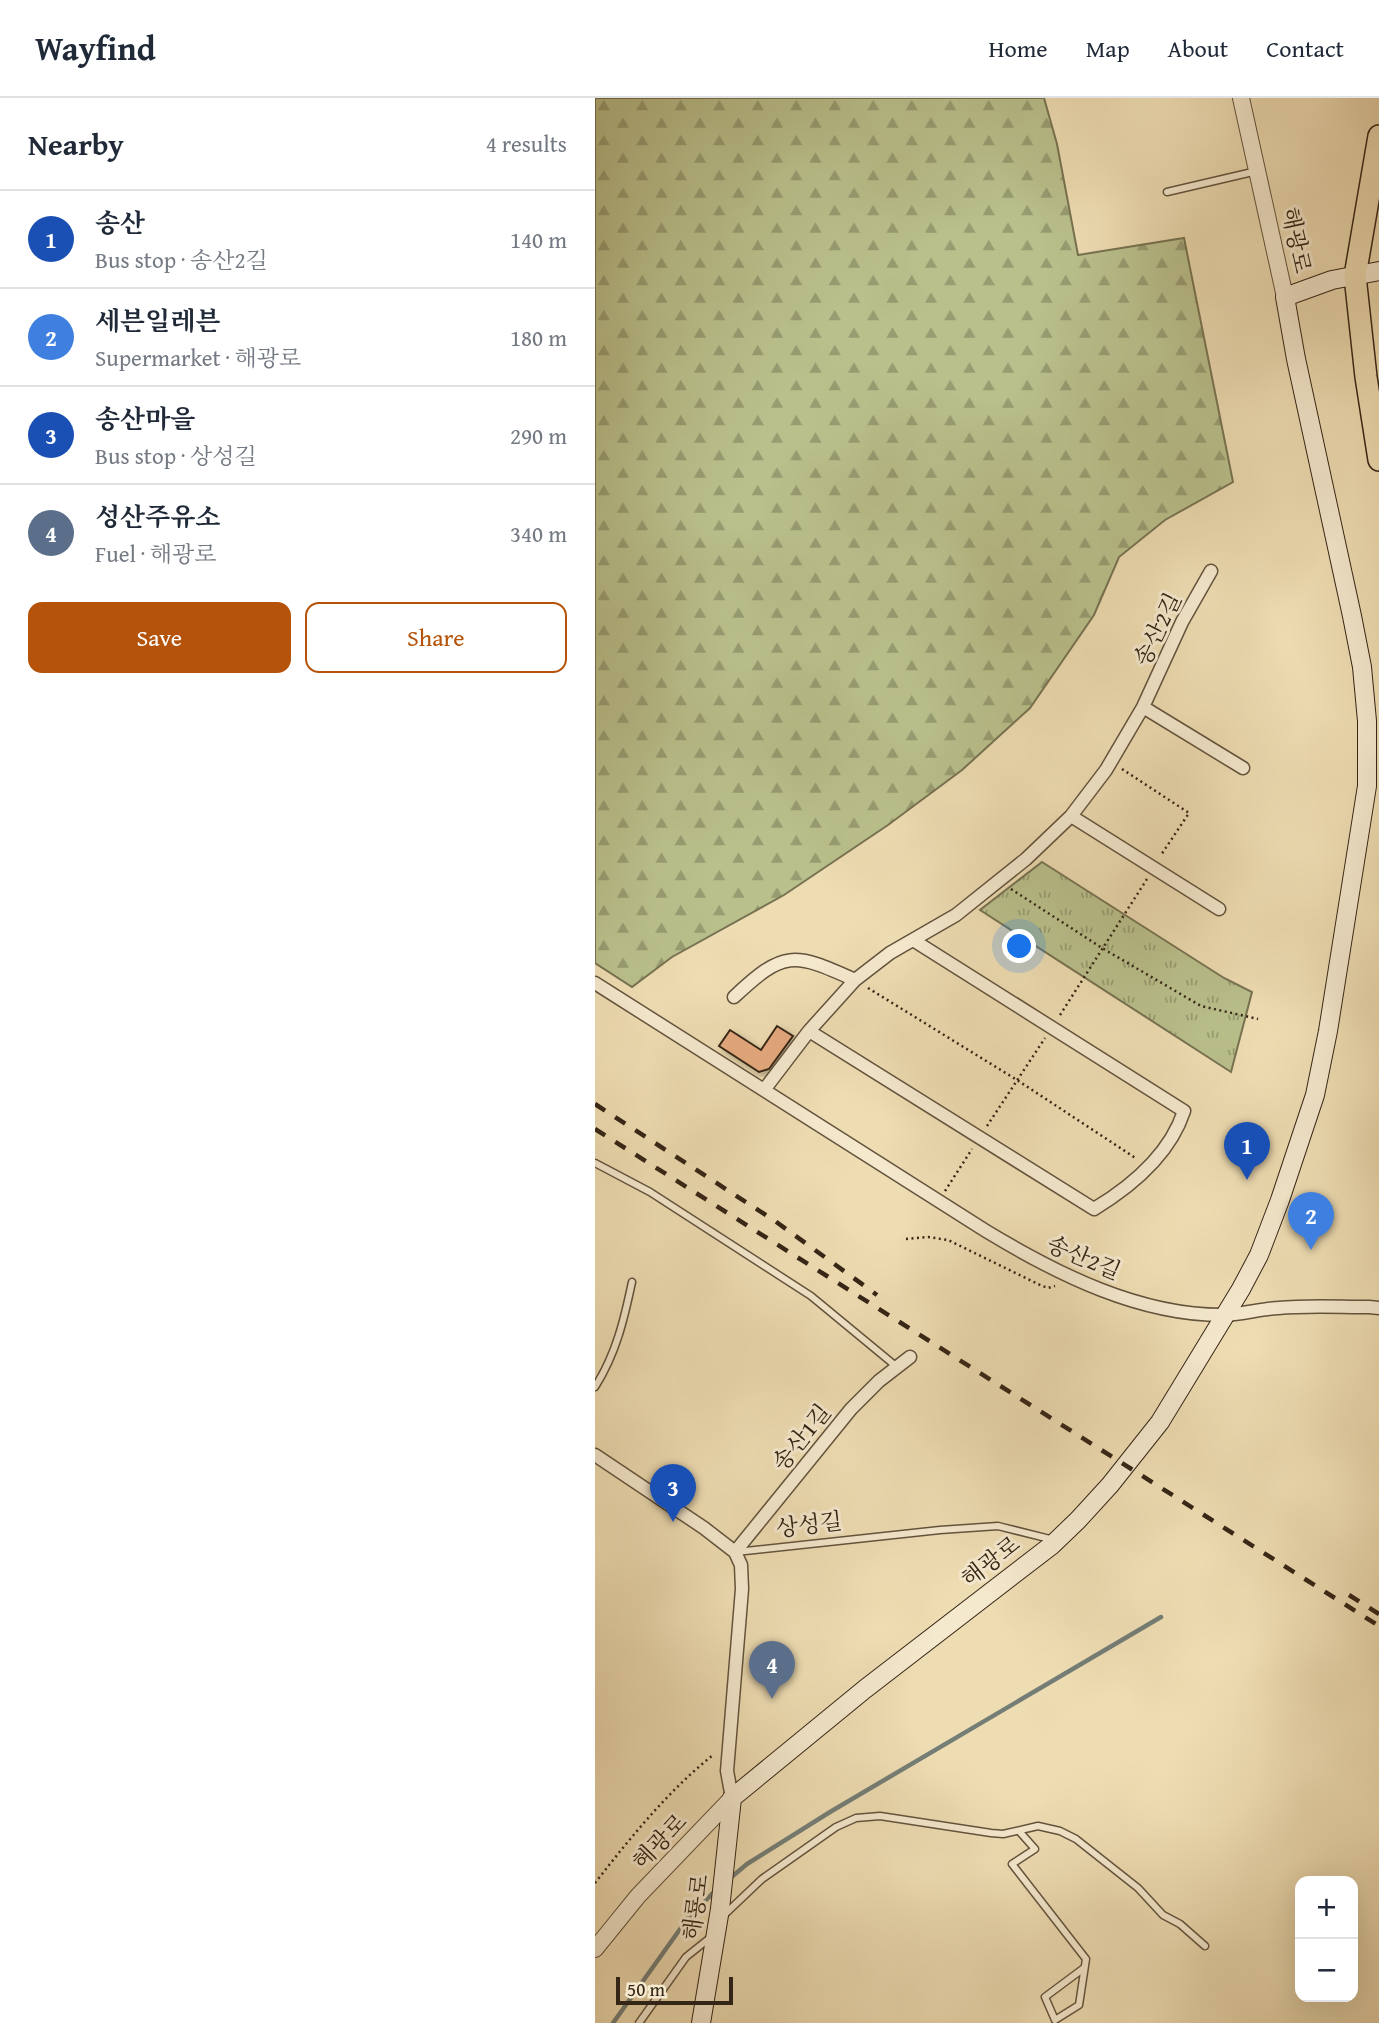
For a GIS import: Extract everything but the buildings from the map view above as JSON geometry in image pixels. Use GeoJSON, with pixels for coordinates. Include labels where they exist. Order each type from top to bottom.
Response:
{"type":"FeatureCollection","features":[{"type":"Feature","properties":{"kind":"highway"},"geometry":{"type":"LineString","coordinates":[[1379,136],[1355,276],[1366,377],[1379,460]]}},
{"type":"Feature","properties":{"kind":"main road","name":"해광로"},"geometry":{"type":"LineString","coordinates":[[731,1798],[865,1689],[1056,1541],[1110,1485],[1160,1422],[1259,1255],[1315,1095],[1328,1031],[1367,786],[1367,721],[1361,667],[1285,297],[1332,280],[1379,271]]}},
{"type":"Feature","properties":{"kind":"main road","name":"해룡로"},"geometry":{"type":"LineString","coordinates":[[701,2023],[727,1854],[731,1798]]}},
{"type":"Feature","properties":{"kind":"street","name":"해광로"},"geometry":{"type":"LineString","coordinates":[[1241,98],[1285,297]]}},
{"type":"Feature","properties":{"kind":"street","name":"송산2길"},"geometry":{"type":"LineString","coordinates":[[764,1090],[809,1031],[867,969],[956,915],[1000,882],[1071,816],[1111,762],[1143,707],[1182,622],[1211,571]]}},
{"type":"Feature","properties":{"kind":"street"},"geometry":{"type":"LineString","coordinates":[[1143,707],[1243,768]]}},
{"type":"Feature","properties":{"kind":"street"},"geometry":{"type":"LineString","coordinates":[[1071,816],[1219,909]]}},
{"type":"Feature","properties":{"kind":"street"},"geometry":{"type":"LineString","coordinates":[[809,1031],[1094,1209],[1133,1182],[1149,1167],[1175,1133],[1184,1111],[913,940]]}},
{"type":"Feature","properties":{"kind":"street"},"geometry":{"type":"LineString","coordinates":[[734,997],[758,974],[786,960],[817,964],[855,980]]}},
{"type":"Feature","properties":{"kind":"street","name":"송산2길"},"geometry":{"type":"LineString","coordinates":[[595,983],[1010,1246],[1073,1277],[1147,1305],[1169,1310],[1225,1315],[1280,1307],[1379,1308]]}},
{"type":"Feature","properties":{"kind":"street","name":"송산1길"},"geometry":{"type":"LineString","coordinates":[[735,1552],[851,1409],[910,1357]]}},
{"type":"Feature","properties":{"kind":"street"},"geometry":{"type":"LineString","coordinates":[[595,1455],[704,1528],[735,1552],[741,1565],[742,1589],[727,1771],[731,1798]]}},
{"type":"Feature","properties":{"kind":"street","name":"혜광로"},"geometry":{"type":"LineString","coordinates":[[595,1949],[638,1896],[731,1798]]}},
{"type":"Feature","properties":{"kind":"lane"},"geometry":{"type":"LineString","coordinates":[[1167,192],[1257,171]]}},
{"type":"Feature","properties":{"kind":"lane"},"geometry":{"type":"LineString","coordinates":[[595,1163],[661,1199],[811,1296],[897,1367]]}},
{"type":"Feature","properties":{"kind":"lane"},"geometry":{"type":"LineString","coordinates":[[595,1387],[614,1353],[632,1282]]}},
{"type":"Feature","properties":{"kind":"lane","name":"상성길"},"geometry":{"type":"LineString","coordinates":[[735,1552],[998,1526],[1056,1541]]}},
{"type":"Feature","properties":{"kind":"lane"},"geometry":{"type":"LineString","coordinates":[[639,2023],[686,1957],[718,1921],[762,1880],[836,1827],[856,1818],[880,1816],[1003,1834],[1038,1826],[1049,1828],[1076,1839],[1138,1888],[1163,1915],[1180,1924],[1205,1946]]}},
{"type":"Feature","properties":{"kind":"lane"},"geometry":{"type":"LineString","coordinates":[[1019,1831],[1035,1849],[1012,1864],[1086,1959],[1079,2006],[1055,2020],[1045,1997],[1084,1968]]}},
{"type":"Feature","properties":{"kind":"path"},"geometry":{"type":"LineString","coordinates":[[939,1201],[1189,813],[1111,762]]}},
{"type":"Feature","properties":{"kind":"path"},"geometry":{"type":"LineString","coordinates":[[1000,882],[1102,948],[1201,1006],[1258,1019]]}},
{"type":"Feature","properties":{"kind":"path"},"geometry":{"type":"LineString","coordinates":[[855,980],[1017,1080],[1149,1167]]}},
{"type":"Feature","properties":{"kind":"path"},"geometry":{"type":"LineString","coordinates":[[906,1239],[928,1237],[948,1240],[1048,1288],[1073,1277]]}},
{"type":"Feature","properties":{"kind":"path"},"geometry":{"type":"LineString","coordinates":[[595,1883],[651,1815],[680,1785],[730,1742]]}},
{"type":"Feature","properties":{"kind":"green space"},"geometry":{"type":"Polygon","coordinates":[[[595,98],[1044,98],[1057,144],[1078,255],[1184,238],[1233,482],[1165,520],[1119,557],[1094,615],[1030,708],[962,770],[888,825],[784,895],[672,957],[632,987],[595,963],[595,98]]]}},
{"type":"Feature","properties":{"kind":"green space"},"geometry":{"type":"Polygon","coordinates":[[[1042,862],[1224,978],[1252,992],[1231,1072],[980,910],[1042,862]]]}},
{"type":"Feature","properties":{"kind":"waterway"},"geometry":{"type":"LineString","coordinates":[[728,1880],[747,1864],[830,1812],[1161,1617]]}},
{"type":"Feature","properties":{"kind":"waterway"},"geometry":{"type":"LineString","coordinates":[[613,2023],[688,1918],[716,1890]]}},
{"type":"Feature","properties":{"kind":"railway"},"geometry":{"type":"LineString","coordinates":[[595,1104],[775,1221],[877,1295]]}},
{"type":"Feature","properties":{"kind":"railway"},"geometry":{"type":"LineString","coordinates":[[595,1129],[1379,1626]]}},
{"type":"Feature","properties":{"kind":"railway"},"geometry":{"type":"LineString","coordinates":[[1349,1595],[1379,1614]]}},
{"type":"Feature","properties":{"kind":"place","name":"송산"},"geometry":{"type":"Point","coordinates":[1247,1180]}},
{"type":"Feature","properties":{"kind":"place","name":"세븐일레븐"},"geometry":{"type":"Point","coordinates":[1311,1250]}},
{"type":"Feature","properties":{"kind":"place","name":"송산마을"},"geometry":{"type":"Point","coordinates":[673,1522]}},
{"type":"Feature","properties":{"kind":"place","name":"성산주유소"},"geometry":{"type":"Point","coordinates":[772,1699]}}]}
